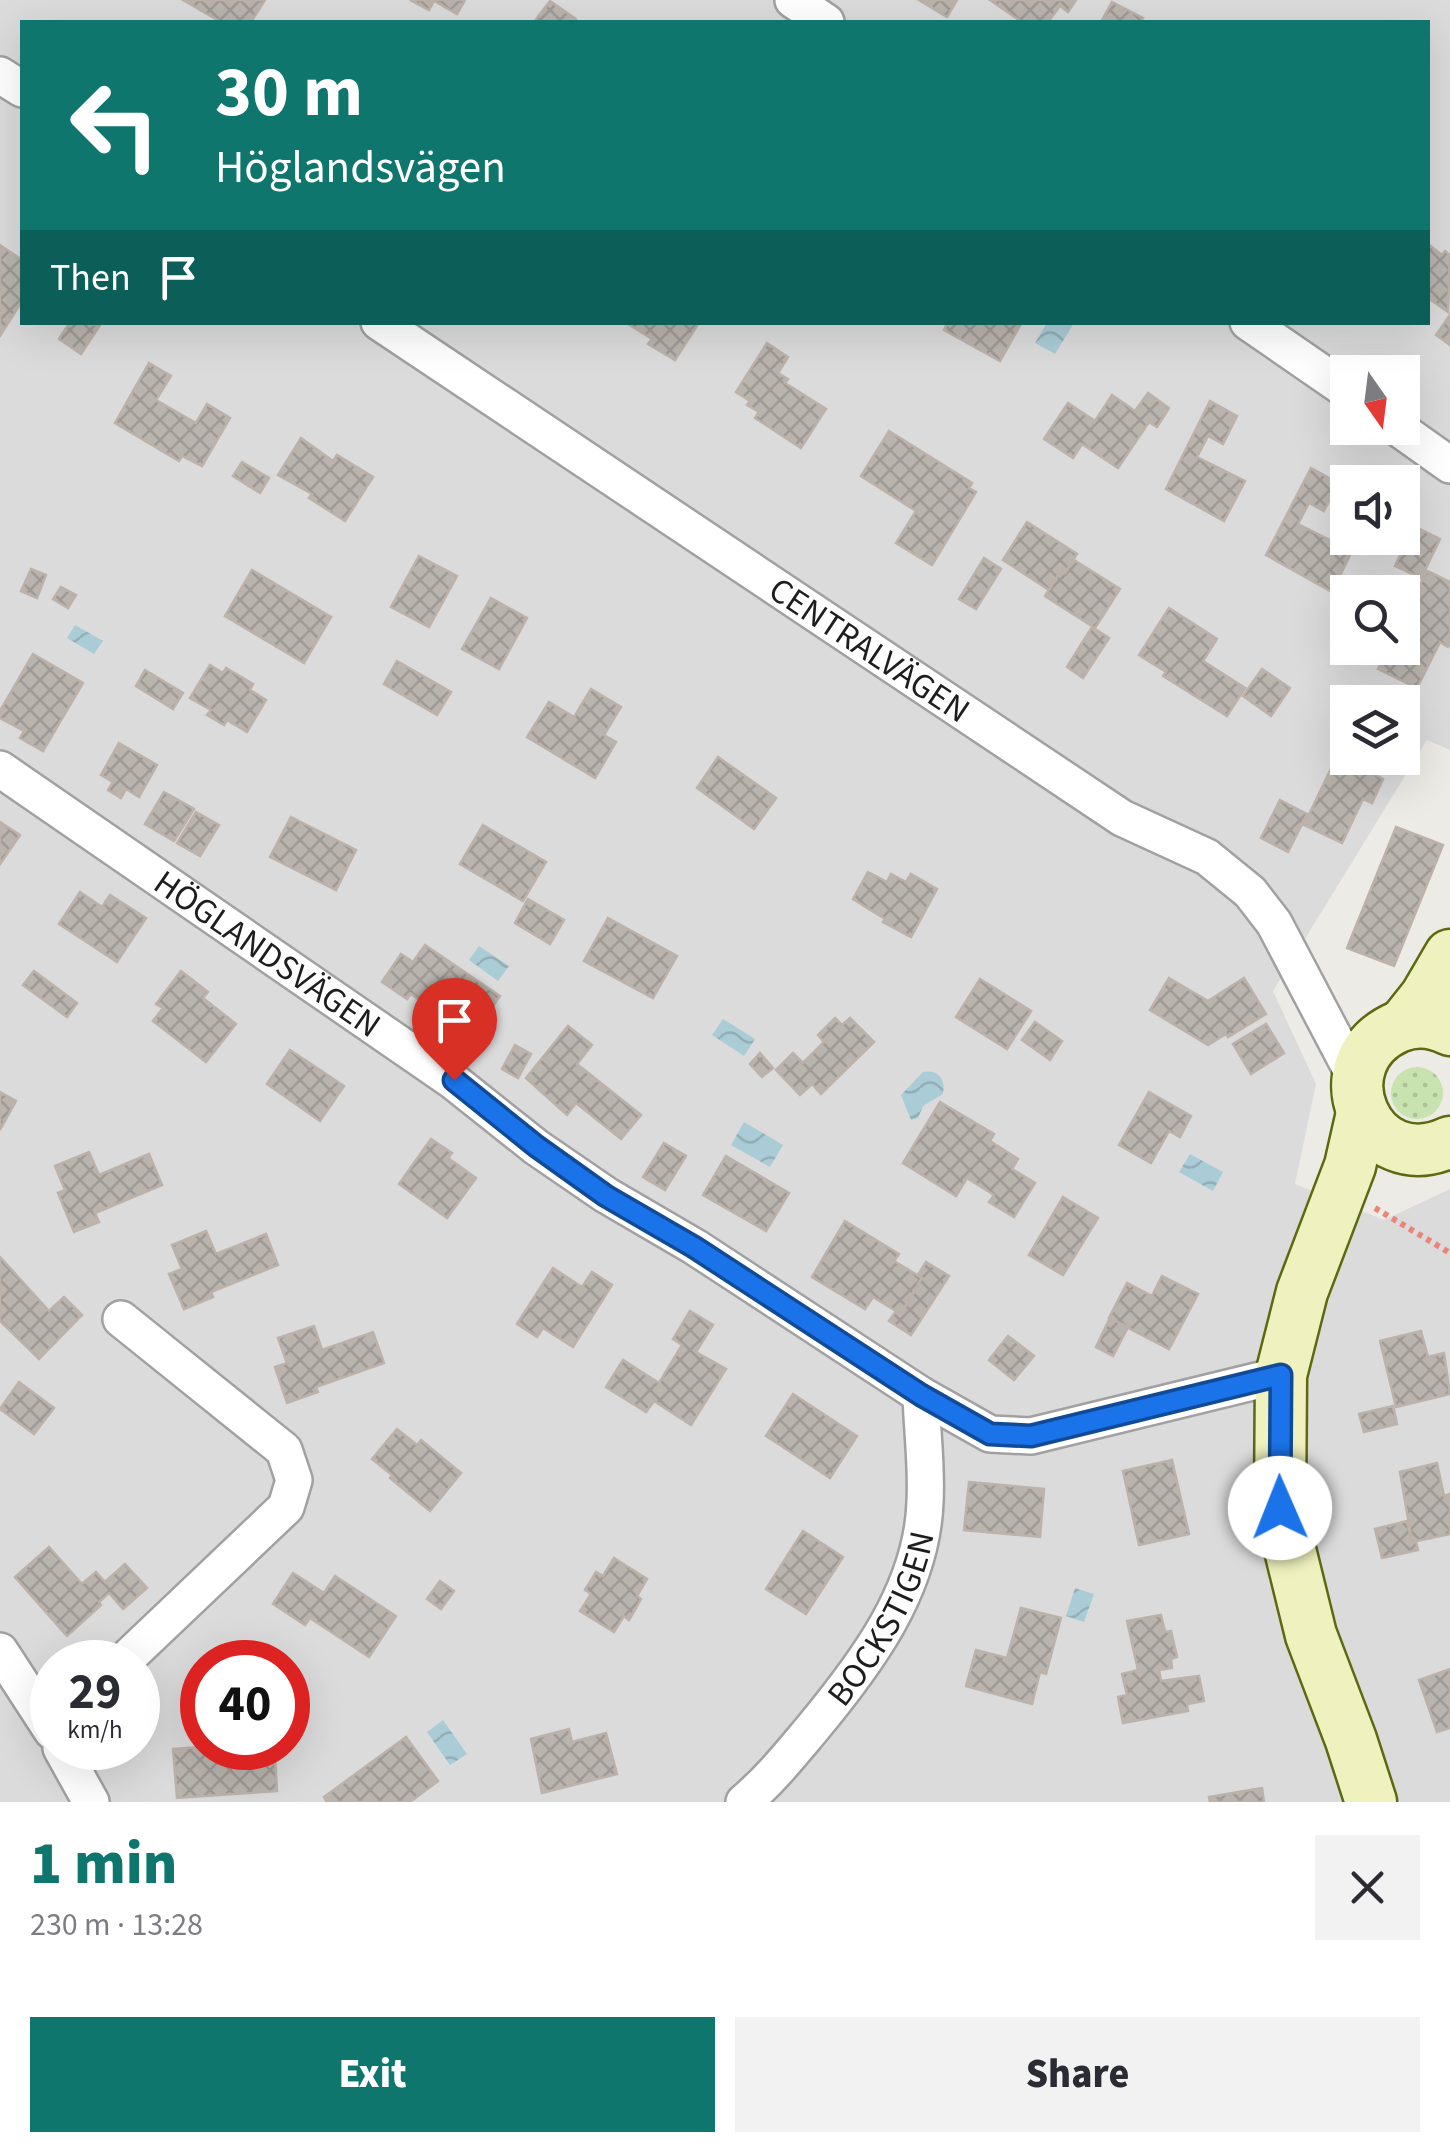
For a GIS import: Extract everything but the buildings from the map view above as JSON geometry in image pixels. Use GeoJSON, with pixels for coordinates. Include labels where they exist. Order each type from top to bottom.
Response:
{"type":"FeatureCollection","features":[{"type":"Feature","properties":{"kind":"street"},"geometry":{"type":"LineString","coordinates":[[793,0],[823,20]]}},
{"type":"Feature","properties":{"kind":"street","name":"CENTRALVÄGEN"},"geometry":{"type":"LineString","coordinates":[[383,325],[1122,818],[1207,857],[1250,892],[1274,923],[1360,1097]]}},
{"type":"Feature","properties":{"kind":"street"},"geometry":{"type":"LineString","coordinates":[[1252,325],[1330,379]]}},
{"type":"Feature","properties":{"kind":"street"},"geometry":{"type":"LineString","coordinates":[[1420,444],[1450,465]]}},
{"type":"Feature","properties":{"kind":"street","name":"HÖGLANDSVÄGEN"},"geometry":{"type":"LineString","coordinates":[[0,770],[454,1080],[606,1196],[694,1247],[921,1395],[990,1434],[1031,1436],[1281,1375]]}},
{"type":"Feature","properties":{"kind":"street"},"geometry":{"type":"LineString","coordinates":[[1358,1217],[1360,1097],[1368,1050],[1412,1030],[1450,955]]}},
{"type":"Feature","properties":{"kind":"street"},"geometry":{"type":"LineString","coordinates":[[1319,1012],[1356,1032],[1412,1030]]}},
{"type":"Feature","properties":{"kind":"street"},"geometry":{"type":"LineString","coordinates":[[1360,1097],[1381,1139],[1398,1148],[1435,1146]]}},
{"type":"Feature","properties":{"kind":"street"},"geometry":{"type":"LineString","coordinates":[[1371,1802],[1311,1635],[1280,1508],[1281,1375],[1302,1292],[1358,1217],[1435,1146]]}},
{"type":"Feature","properties":{"kind":"street"},"geometry":{"type":"LineString","coordinates":[[122,1320],[284,1450],[294,1480],[286,1507],[146,1640]]}},
{"type":"Feature","properties":{"kind":"street","name":"BOCKSTIGEN"},"geometry":{"type":"LineString","coordinates":[[744,1802],[768,1782],[851,1682],[890,1622],[917,1550],[926,1504],[921,1395]]}},
{"type":"Feature","properties":{"kind":"street"},"geometry":{"type":"LineString","coordinates":[[0,1651],[30,1697]]}},
{"type":"Feature","properties":{"kind":"street"},"geometry":{"type":"LineString","coordinates":[[74,1770],[91,1802]]}},
{"type":"Feature","properties":{"kind":"path"},"geometry":{"type":"LineString","coordinates":[[1383,1196],[1358,1217],[1450,1253]]}},
{"type":"Feature","properties":{"kind":"shaded area"},"geometry":{"type":"Polygon","coordinates":[[[0,0],[1450,0],[1450,750],[1427,740],[1420,751],[1420,685],[1330,685],[1330,775],[1406,775],[1273,991],[1316,1084],[1295,1184],[1384,1220],[1450,1189],[1450,1802],[0,1802],[0,0]]]}},
{"type":"Feature","properties":{"kind":"green space"},"geometry":{"type":"Polygon","coordinates":[[[1417,1067],[1435,1075],[1443,1093],[1435,1111],[1417,1119],[1399,1111],[1391,1093],[1399,1075],[1417,1067]]]}},
{"type":"Feature","properties":{"kind":"water"},"geometry":{"type":"Polygon","coordinates":[[[1046,325],[1073,325],[1055,354],[1035,343],[1046,325]]]}},
{"type":"Feature","properties":{"kind":"water"},"geometry":{"type":"Polygon","coordinates":[[[75,625],[103,641],[94,654],[67,638],[75,625]]]}},
{"type":"Feature","properties":{"kind":"water"},"geometry":{"type":"Polygon","coordinates":[[[479,946],[509,966],[498,981],[469,960],[479,946]]]}},
{"type":"Feature","properties":{"kind":"water"},"geometry":{"type":"Polygon","coordinates":[[[723,1019],[755,1039],[744,1056],[712,1035],[723,1019]]]}},
{"type":"Feature","properties":{"kind":"water"},"geometry":{"type":"Polygon","coordinates":[[[923,1072],[940,1076],[943,1094],[923,1106],[918,1118],[911,1120],[901,1095],[923,1072]]]}},
{"type":"Feature","properties":{"kind":"water"},"geometry":{"type":"Polygon","coordinates":[[[744,1122],[783,1145],[770,1167],[731,1145],[744,1122]]]}},
{"type":"Feature","properties":{"kind":"water"},"geometry":{"type":"Polygon","coordinates":[[[1190,1154],[1223,1172],[1213,1191],[1179,1172],[1190,1154]]]}},
{"type":"Feature","properties":{"kind":"water"},"geometry":{"type":"Polygon","coordinates":[[[1075,1588],[1094,1594],[1084,1622],[1066,1616],[1075,1588]]]}},
{"type":"Feature","properties":{"kind":"water"},"geometry":{"type":"Polygon","coordinates":[[[443,1720],[467,1754],[450,1765],[427,1732],[443,1720]]]}},
{"type":"Feature","properties":{"kind":"route"},"geometry":{"type":"LineString","coordinates":[[454,1080],[606,1196],[694,1247],[921,1395],[990,1434],[1031,1436],[1281,1375],[1280,1508]]}}]}
